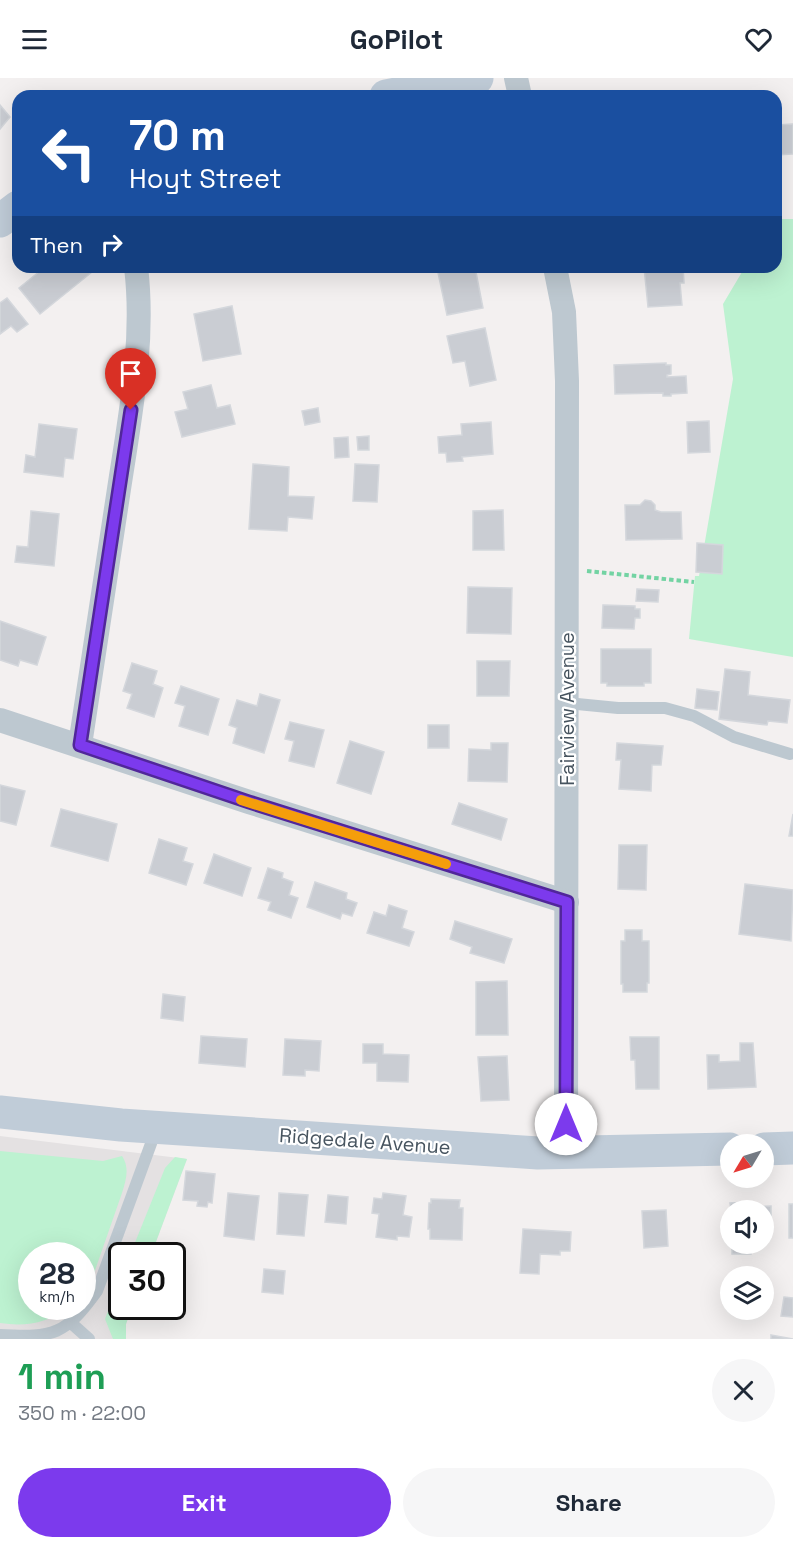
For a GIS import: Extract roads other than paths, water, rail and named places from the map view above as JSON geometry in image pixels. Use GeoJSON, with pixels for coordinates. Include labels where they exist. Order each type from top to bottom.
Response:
{"type":"FeatureCollection","features":[{"type":"Feature","properties":{"kind":"street"},"geometry":{"type":"LineString","coordinates":[[416,90],[477,78]]}},
{"type":"Feature","properties":{"kind":"street"},"geometry":{"type":"LineString","coordinates":[[0,221],[12,212]]}},
{"type":"Feature","properties":{"kind":"street"},"geometry":{"type":"LineString","coordinates":[[80,745],[131,410],[138,348],[137,273]]}},
{"type":"Feature","properties":{"kind":"street","name":"Fairview Avenue"},"geometry":{"type":"LineString","coordinates":[[556,273],[564,312],[567,381],[566,1152]]}},
{"type":"Feature","properties":{"kind":"street"},"geometry":{"type":"LineString","coordinates":[[0,720],[249,802],[567,902]]}},
{"type":"Feature","properties":{"kind":"street","name":"Ridgedale Avenue"},"geometry":{"type":"LineString","coordinates":[[0,1112],[121,1125],[537,1153],[720,1149]]}},
{"type":"Feature","properties":{"kind":"street"},"geometry":{"type":"LineString","coordinates":[[774,1149],[793,1148]]}},
{"type":"Feature","properties":{"kind":"lane"},"geometry":{"type":"LineString","coordinates":[[567,703],[618,708],[665,708],[694,716],[734,737],[790,754]]}},
{"type":"Feature","properties":{"kind":"lane"},"geometry":{"type":"LineString","coordinates":[[0,1335],[34,1336],[61,1330],[81,1312],[97,1291],[157,1127]]}},
{"type":"Feature","properties":{"kind":"lane"},"geometry":{"type":"LineString","coordinates":[[70,1322],[89,1339]]}}]}
